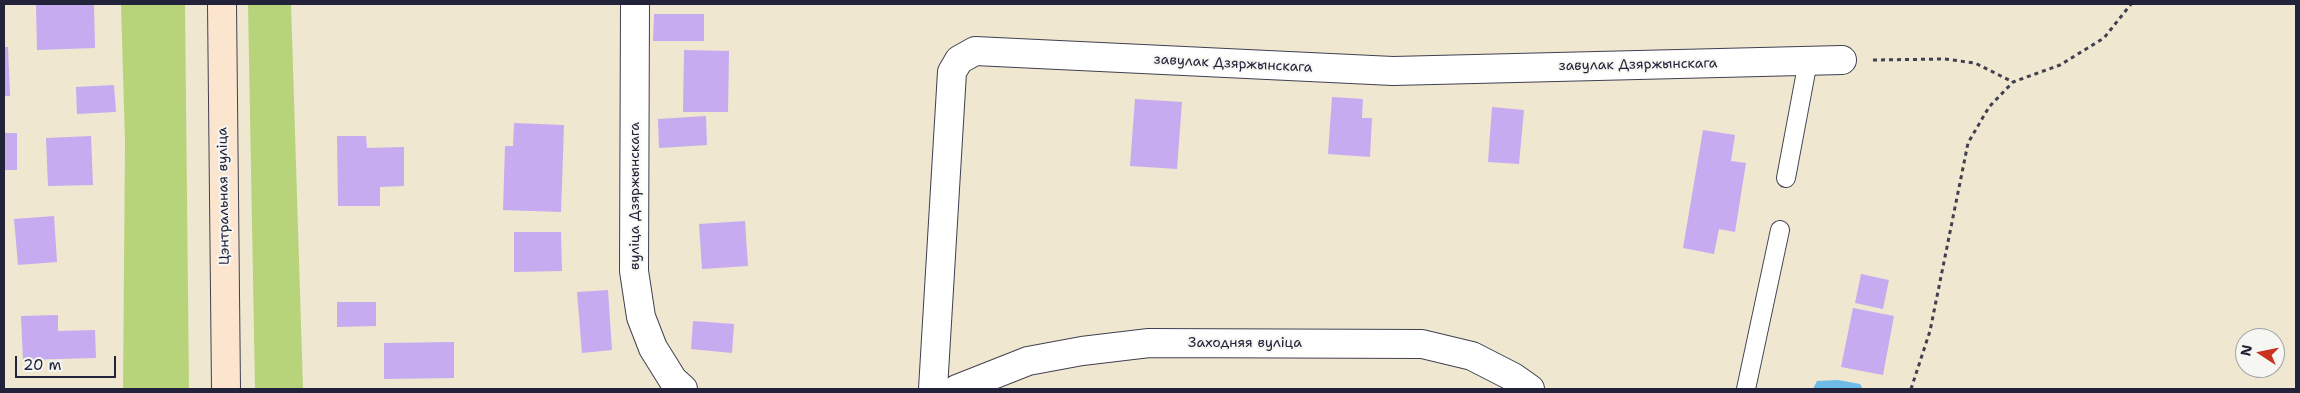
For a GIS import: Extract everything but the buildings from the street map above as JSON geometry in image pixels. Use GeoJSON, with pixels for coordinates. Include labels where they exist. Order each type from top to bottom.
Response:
{"type":"FeatureCollection","features":[{"type":"Feature","properties":{"kind":"main road","name":"Цэнтральная вуліца"},"geometry":{"type":"LineString","coordinates":[[222,4],[226,389]]}},
{"type":"Feature","properties":{"kind":"street","name":"вуліца Дзяржынскага"},"geometry":{"type":"LineString","coordinates":[[635,4],[634,271],[641,317],[653,348],[678,385]]}},
{"type":"Feature","properties":{"kind":"street","name":"завулак Дзяржынскага"},"geometry":{"type":"LineString","coordinates":[[933,389],[952,72],[960,60],[974,51],[1393,71],[1842,60]]}},
{"type":"Feature","properties":{"kind":"street","name":"Заходняя вуліца"},"geometry":{"type":"LineString","coordinates":[[957,389],[1028,361],[1082,351],[1148,343],[1422,344],[1472,356],[1513,377],[1530,389]]}},
{"type":"Feature","properties":{"kind":"lane"},"geometry":{"type":"LineString","coordinates":[[1786,178],[1808,61]]}},
{"type":"Feature","properties":{"kind":"lane"},"geometry":{"type":"LineString","coordinates":[[1746,389],[1780,230]]}},
{"type":"Feature","properties":{"kind":"path"},"geometry":{"type":"LineString","coordinates":[[1911,389],[1930,331],[1968,143],[1989,107],[2013,82],[2060,65],[2104,38],[2131,4]]}},
{"type":"Feature","properties":{"kind":"path"},"geometry":{"type":"LineString","coordinates":[[1842,60],[1960,61],[1975,63],[2013,82]]}},
{"type":"Feature","properties":{"kind":"green space"},"geometry":{"type":"Polygon","coordinates":[[[121,4],[185,4],[189,389],[123,389],[125,142],[121,4]]]}},
{"type":"Feature","properties":{"kind":"green space"},"geometry":{"type":"Polygon","coordinates":[[[248,4],[291,4],[303,389],[255,389],[248,4]]]}},
{"type":"Feature","properties":{"kind":"water"},"geometry":{"type":"Polygon","coordinates":[[[1838,380],[1860,384],[1863,389],[1813,389],[1817,381],[1838,380]]]}}]}
